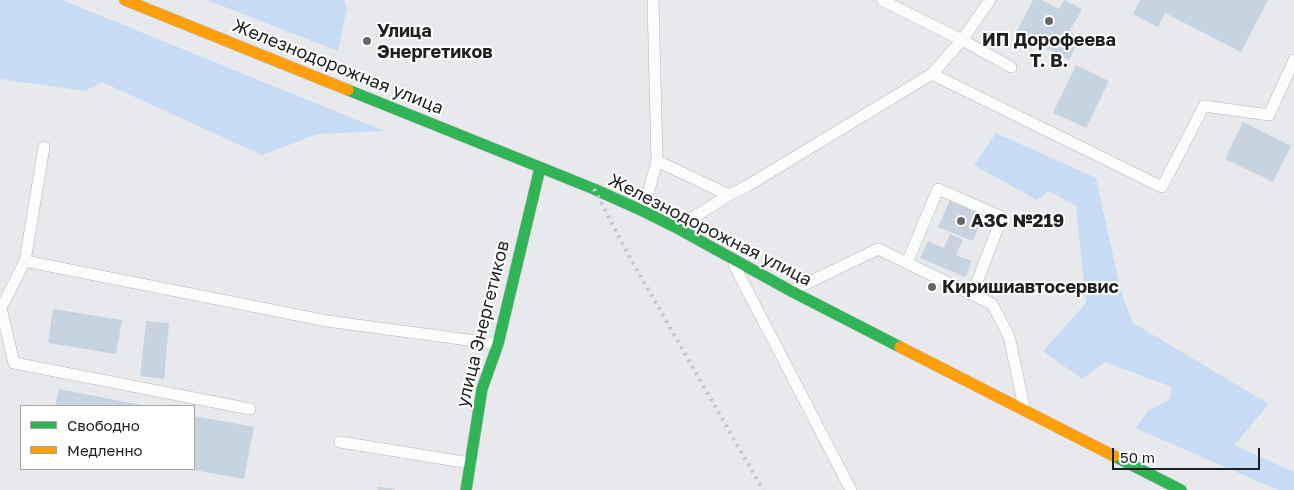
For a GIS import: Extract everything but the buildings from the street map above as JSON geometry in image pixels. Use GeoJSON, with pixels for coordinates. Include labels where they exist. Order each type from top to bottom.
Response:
{"type":"FeatureCollection","features":[{"type":"Feature","properties":{"kind":"street","name":"Железнодорожная улица"},"geometry":{"type":"LineString","coordinates":[[125,0],[151,5],[643,211],[791,291],[1181,490]]}},
{"type":"Feature","properties":{"kind":"street","name":"улица Энергетиков"},"geometry":{"type":"LineString","coordinates":[[466,490],[482,389],[498,344],[540,168]]}},
{"type":"Feature","properties":{"kind":"lane"},"geometry":{"type":"LineString","coordinates":[[643,211],[657,162],[653,0]]}},
{"type":"Feature","properties":{"kind":"lane"},"geometry":{"type":"LineString","coordinates":[[882,0],[1011,67]]}},
{"type":"Feature","properties":{"kind":"lane"},"geometry":{"type":"LineString","coordinates":[[677,228],[932,74],[962,40],[990,0]]}},
{"type":"Feature","properties":{"kind":"lane"},"geometry":{"type":"LineString","coordinates":[[932,74],[1162,187],[1204,106],[1269,115],[1294,60]]}},
{"type":"Feature","properties":{"kind":"lane"},"geometry":{"type":"LineString","coordinates":[[44,147],[25,261],[1,308],[14,364],[250,408]]}},
{"type":"Feature","properties":{"kind":"lane"},"geometry":{"type":"LineString","coordinates":[[657,162],[729,195]]}},
{"type":"Feature","properties":{"kind":"lane"},"geometry":{"type":"LineString","coordinates":[[907,263],[938,189],[1002,217],[972,295]]}},
{"type":"Feature","properties":{"kind":"lane"},"geometry":{"type":"LineString","coordinates":[[791,291],[878,249],[992,304],[1009,336],[1025,411]]}},
{"type":"Feature","properties":{"kind":"lane"},"geometry":{"type":"LineString","coordinates":[[730,257],[851,490]]}},
{"type":"Feature","properties":{"kind":"lane"},"geometry":{"type":"LineString","coordinates":[[25,261],[327,321],[498,344]]}},
{"type":"Feature","properties":{"kind":"lane"},"geometry":{"type":"LineString","coordinates":[[340,442],[470,463]]}},
{"type":"Feature","properties":{"kind":"shaded area"},"geometry":{"type":"Polygon","coordinates":[[[0,0],[62,0],[384,131],[318,134],[262,155],[102,82],[85,91],[0,79],[0,0]]]}},
{"type":"Feature","properties":{"kind":"shaded area"},"geometry":{"type":"Polygon","coordinates":[[[207,0],[344,0],[347,8],[338,51],[207,0]]]}},
{"type":"Feature","properties":{"kind":"shaded area"},"geometry":{"type":"Polygon","coordinates":[[[996,133],[1096,178],[1121,292],[1133,323],[1269,404],[1234,445],[1294,472],[1294,490],[1278,490],[1135,428],[1148,411],[1170,399],[1172,387],[1105,362],[1082,379],[1043,351],[1086,303],[1076,206],[1049,191],[1037,200],[974,165],[996,133]]]}},
{"type":"Feature","properties":{"kind":"railway"},"geometry":{"type":"LineString","coordinates":[[594,189],[629,256],[763,490]]}},
{"type":"Feature","properties":{"kind":"traffic: fast"},"geometry":{"type":"LineString","coordinates":[[348,90],[594,189],[643,211],[900,347]]}},
{"type":"Feature","properties":{"kind":"traffic: fast"},"geometry":{"type":"LineString","coordinates":[[466,490],[482,389],[498,344],[540,168]]}},
{"type":"Feature","properties":{"kind":"traffic: fast"},"geometry":{"type":"LineString","coordinates":[[1114,456],[1181,490]]}},
{"type":"Feature","properties":{"kind":"traffic: slow"},"geometry":{"type":"LineString","coordinates":[[125,0],[348,90]]}},
{"type":"Feature","properties":{"kind":"traffic: slow"},"geometry":{"type":"LineString","coordinates":[[900,347],[1114,456]]}},
{"type":"Feature","properties":{"kind":"place","name":"ИП Дорофеева Т. В."},"geometry":{"type":"Point","coordinates":[1049,21]}},
{"type":"Feature","properties":{"kind":"place","name":"Улица Энергетиков"},"geometry":{"type":"Point","coordinates":[367,41]}},
{"type":"Feature","properties":{"kind":"place","name":"АЗС №219"},"geometry":{"type":"Point","coordinates":[961,221]}},
{"type":"Feature","properties":{"kind":"place","name":"Киришиавтосервис"},"geometry":{"type":"Point","coordinates":[932,287]}}]}
